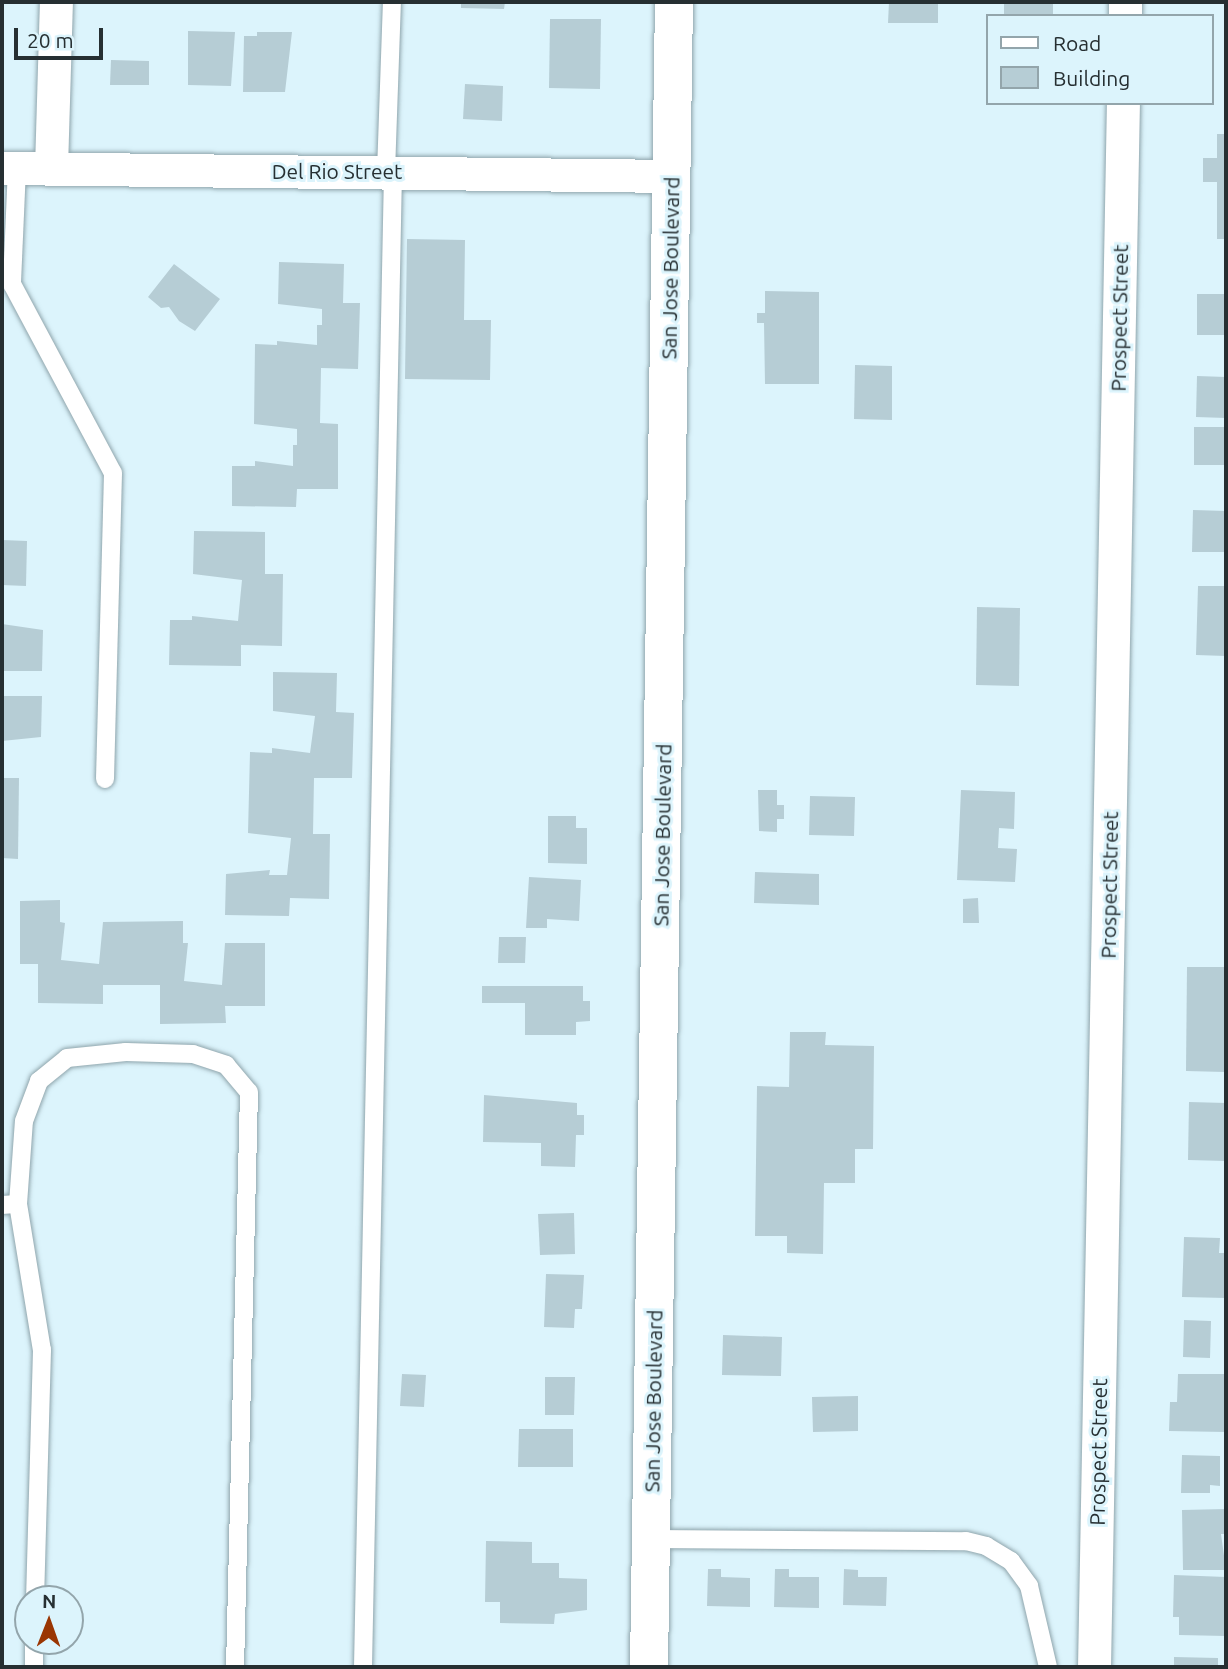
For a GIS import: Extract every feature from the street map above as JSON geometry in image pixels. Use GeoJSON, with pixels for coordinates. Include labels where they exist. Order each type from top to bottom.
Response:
{"type":"FeatureCollection","features":[{"type":"Feature","properties":{"kind":"street"},"geometry":{"type":"LineString","coordinates":[[51,169],[56,2]]}},
{"type":"Feature","properties":{"kind":"street","name":"San Jose Boulevard"},"geometry":{"type":"LineString","coordinates":[[649,1667],[674,2]]}},
{"type":"Feature","properties":{"kind":"street","name":"Prospect Street"},"geometry":{"type":"LineString","coordinates":[[1094,1667],[1123,105]]}},
{"type":"Feature","properties":{"kind":"street","name":"Del Rio Street"},"geometry":{"type":"LineString","coordinates":[[9,168],[672,176]]}},
{"type":"Feature","properties":{"kind":"lane"},"geometry":{"type":"LineString","coordinates":[[363,1667],[392,2]]}},
{"type":"Feature","properties":{"kind":"lane"},"geometry":{"type":"LineString","coordinates":[[9,168],[12,284],[113,473],[105,779]]}},
{"type":"Feature","properties":{"kind":"lane"},"geometry":{"type":"LineString","coordinates":[[35,1585],[42,1350],[10,1204],[24,1121],[39,1081],[67,1058],[126,1052],[193,1054],[226,1065],[249,1092],[235,1667]]}},
{"type":"Feature","properties":{"kind":"lane"},"geometry":{"type":"LineString","coordinates":[[651,1539],[966,1541],[986,1546],[1011,1561],[1029,1586],[1048,1667]]}},
{"type":"Feature","properties":{"kind":"building"},"geometry":{"type":"Polygon","coordinates":[[[461,2],[505,2],[504,9],[461,8],[461,2]]]}},
{"type":"Feature","properties":{"kind":"building"},"geometry":{"type":"Polygon","coordinates":[[[889,2],[938,2],[938,23],[888,23],[889,2]]]}},
{"type":"Feature","properties":{"kind":"building"},"geometry":{"type":"Polygon","coordinates":[[[1004,2],[1053,4],[1053,14],[1004,14],[1004,2]]]}},
{"type":"Feature","properties":{"kind":"building"},"geometry":{"type":"Polygon","coordinates":[[[550,19],[601,19],[600,89],[549,88],[550,19]]]}},
{"type":"Feature","properties":{"kind":"building"},"geometry":{"type":"Polygon","coordinates":[[[188,31],[235,32],[231,86],[188,85],[188,31]]]}},
{"type":"Feature","properties":{"kind":"building"},"geometry":{"type":"Polygon","coordinates":[[[257,32],[292,32],[285,92],[243,92],[244,36],[257,36],[257,32]]]}},
{"type":"Feature","properties":{"kind":"building"},"geometry":{"type":"Polygon","coordinates":[[[111,60],[149,61],[149,85],[110,85],[111,60]]]}},
{"type":"Feature","properties":{"kind":"building"},"geometry":{"type":"Polygon","coordinates":[[[465,84],[503,86],[502,121],[463,119],[465,84]]]}},
{"type":"Feature","properties":{"kind":"building"},"geometry":{"type":"Polygon","coordinates":[[[1217,134],[1226,134],[1226,239],[1217,239],[1217,182],[1203,182],[1203,158],[1217,158],[1217,134]]]}},
{"type":"Feature","properties":{"kind":"building"},"geometry":{"type":"Polygon","coordinates":[[[407,239],[465,240],[464,320],[491,320],[490,380],[405,379],[407,239]]]}},
{"type":"Feature","properties":{"kind":"building"},"geometry":{"type":"Polygon","coordinates":[[[279,262],[344,264],[343,303],[360,303],[358,369],[321,368],[320,423],[338,424],[338,489],[297,489],[296,507],[232,506],[232,466],[255,466],[255,461],[293,466],[293,445],[297,445],[297,429],[254,424],[255,344],[277,345],[277,341],[317,345],[317,325],[322,325],[322,309],[278,304],[279,262]]]}},
{"type":"Feature","properties":{"kind":"building"},"geometry":{"type":"Polygon","coordinates":[[[174,264],[220,299],[195,331],[179,321],[169,307],[161,308],[148,297],[174,264]]]}},
{"type":"Feature","properties":{"kind":"building"},"geometry":{"type":"Polygon","coordinates":[[[765,291],[819,292],[819,384],[765,384],[764,323],[757,323],[757,313],[765,313],[765,291]]]}},
{"type":"Feature","properties":{"kind":"building"},"geometry":{"type":"Polygon","coordinates":[[[1197,294],[1226,294],[1226,335],[1197,335],[1197,294]]]}},
{"type":"Feature","properties":{"kind":"building"},"geometry":{"type":"Polygon","coordinates":[[[855,365],[892,366],[892,420],[854,419],[855,365]]]}},
{"type":"Feature","properties":{"kind":"building"},"geometry":{"type":"Polygon","coordinates":[[[1197,376],[1226,377],[1226,418],[1196,417],[1197,376]]]}},
{"type":"Feature","properties":{"kind":"building"},"geometry":{"type":"Polygon","coordinates":[[[1194,427],[1226,427],[1226,465],[1194,465],[1194,427]]]}},
{"type":"Feature","properties":{"kind":"building"},"geometry":{"type":"Polygon","coordinates":[[[1193,510],[1226,511],[1226,552],[1192,552],[1193,510]]]}},
{"type":"Feature","properties":{"kind":"building"},"geometry":{"type":"Polygon","coordinates":[[[194,531],[265,532],[265,574],[283,574],[282,646],[241,645],[241,666],[169,665],[170,620],[192,620],[192,616],[238,621],[242,580],[193,574],[194,531]]]}},
{"type":"Feature","properties":{"kind":"building"},"geometry":{"type":"Polygon","coordinates":[[[2,540],[27,541],[26,586],[2,585],[2,540]]]}},
{"type":"Feature","properties":{"kind":"building"},"geometry":{"type":"Polygon","coordinates":[[[1198,586],[1226,586],[1226,656],[1196,655],[1198,586]]]}},
{"type":"Feature","properties":{"kind":"building"},"geometry":{"type":"Polygon","coordinates":[[[977,607],[1020,608],[1019,686],[976,685],[977,607]]]}},
{"type":"Feature","properties":{"kind":"building"},"geometry":{"type":"Polygon","coordinates":[[[2,624],[43,630],[42,671],[2,671],[2,624]]]}},
{"type":"Feature","properties":{"kind":"building"},"geometry":{"type":"Polygon","coordinates":[[[273,672],[337,673],[336,712],[354,713],[352,778],[314,778],[313,834],[330,834],[329,899],[290,898],[289,916],[225,915],[226,874],[270,870],[269,875],[287,875],[291,838],[248,833],[250,752],[272,753],[272,748],[310,753],[315,716],[273,711],[273,672]]]}},
{"type":"Feature","properties":{"kind":"building"},"geometry":{"type":"Polygon","coordinates":[[[2,696],[42,696],[41,737],[2,741],[2,696]]]}},
{"type":"Feature","properties":{"kind":"building"},"geometry":{"type":"Polygon","coordinates":[[[2,778],[19,778],[18,859],[2,858],[2,778]]]}},
{"type":"Feature","properties":{"kind":"building"},"geometry":{"type":"Polygon","coordinates":[[[758,790],[777,790],[777,805],[784,805],[784,819],[777,819],[777,832],[759,831],[758,790]]]}},
{"type":"Feature","properties":{"kind":"building"},"geometry":{"type":"Polygon","coordinates":[[[961,790],[1015,792],[1014,829],[999,828],[998,848],[1017,849],[1015,882],[957,880],[961,790]]]}},
{"type":"Feature","properties":{"kind":"building"},"geometry":{"type":"Polygon","coordinates":[[[810,796],[855,797],[854,836],[809,835],[810,796]]]}},
{"type":"Feature","properties":{"kind":"building"},"geometry":{"type":"Polygon","coordinates":[[[548,816],[576,816],[576,828],[587,828],[587,864],[548,863],[548,816]]]}},
{"type":"Feature","properties":{"kind":"building"},"geometry":{"type":"Polygon","coordinates":[[[755,872],[819,874],[819,905],[754,903],[755,872]]]}},
{"type":"Feature","properties":{"kind":"building"},"geometry":{"type":"Polygon","coordinates":[[[529,877],[581,880],[579,921],[547,919],[547,928],[526,928],[529,877]]]}},
{"type":"Feature","properties":{"kind":"building"},"geometry":{"type":"Polygon","coordinates":[[[978,898],[979,923],[963,923],[963,899],[978,898]]]}},
{"type":"Feature","properties":{"kind":"building"},"geometry":{"type":"Polygon","coordinates":[[[60,900],[60,922],[65,923],[61,960],[99,964],[103,922],[183,921],[183,943],[188,943],[184,981],[222,985],[225,943],[265,943],[265,1006],[225,1006],[226,1023],[160,1024],[160,985],[103,985],[103,1004],[38,1003],[38,964],[20,964],[20,901],[60,900]]]}},
{"type":"Feature","properties":{"kind":"building"},"geometry":{"type":"Polygon","coordinates":[[[499,937],[526,937],[525,963],[498,963],[499,937]]]}},
{"type":"Feature","properties":{"kind":"building"},"geometry":{"type":"Polygon","coordinates":[[[1187,967],[1226,967],[1225,1072],[1186,1071],[1187,967]]]}},
{"type":"Feature","properties":{"kind":"building"},"geometry":{"type":"Polygon","coordinates":[[[482,986],[583,986],[583,1001],[590,1001],[590,1021],[576,1022],[576,1035],[525,1035],[525,1003],[482,1003],[482,986]]]}},
{"type":"Feature","properties":{"kind":"building"},"geometry":{"type":"Polygon","coordinates":[[[790,1032],[826,1032],[825,1045],[874,1046],[873,1149],[855,1149],[855,1183],[824,1183],[823,1254],[787,1253],[787,1236],[755,1236],[757,1086],[789,1087],[790,1032]]]}},
{"type":"Feature","properties":{"kind":"building"},"geometry":{"type":"Polygon","coordinates":[[[484,1095],[577,1103],[577,1115],[584,1115],[584,1135],[576,1135],[575,1167],[541,1166],[541,1143],[483,1142],[484,1095]]]}},
{"type":"Feature","properties":{"kind":"building"},"geometry":{"type":"Polygon","coordinates":[[[1189,1102],[1226,1103],[1226,1161],[1188,1160],[1189,1102]]]}},
{"type":"Feature","properties":{"kind":"building"},"geometry":{"type":"Polygon","coordinates":[[[574,1213],[575,1254],[540,1255],[538,1214],[574,1213]]]}},
{"type":"Feature","properties":{"kind":"building"},"geometry":{"type":"Polygon","coordinates":[[[1184,1237],[1220,1238],[1219,1253],[1226,1253],[1226,1298],[1182,1297],[1184,1237]]]}},
{"type":"Feature","properties":{"kind":"building"},"geometry":{"type":"Polygon","coordinates":[[[546,1274],[584,1275],[582,1309],[575,1309],[574,1328],[544,1327],[546,1274]]]}},
{"type":"Feature","properties":{"kind":"building"},"geometry":{"type":"Polygon","coordinates":[[[1184,1320],[1211,1321],[1210,1358],[1183,1357],[1184,1320]]]}},
{"type":"Feature","properties":{"kind":"building"},"geometry":{"type":"Polygon","coordinates":[[[723,1335],[782,1337],[781,1376],[722,1375],[723,1335]]]}},
{"type":"Feature","properties":{"kind":"building"},"geometry":{"type":"Polygon","coordinates":[[[402,1374],[426,1375],[424,1407],[400,1406],[402,1374]]]}},
{"type":"Feature","properties":{"kind":"building"},"geometry":{"type":"Polygon","coordinates":[[[1178,1374],[1226,1374],[1226,1432],[1169,1431],[1170,1402],[1177,1402],[1178,1374]]]}},
{"type":"Feature","properties":{"kind":"building"},"geometry":{"type":"Polygon","coordinates":[[[545,1377],[575,1377],[574,1415],[545,1415],[545,1377]]]}},
{"type":"Feature","properties":{"kind":"building"},"geometry":{"type":"Polygon","coordinates":[[[858,1396],[858,1431],[813,1432],[812,1397],[858,1396]]]}},
{"type":"Feature","properties":{"kind":"building"},"geometry":{"type":"Polygon","coordinates":[[[519,1429],[573,1429],[573,1467],[518,1467],[519,1429]]]}},
{"type":"Feature","properties":{"kind":"building"},"geometry":{"type":"Polygon","coordinates":[[[1182,1455],[1220,1456],[1220,1486],[1210,1485],[1210,1493],[1181,1493],[1182,1455]]]}},
{"type":"Feature","properties":{"kind":"building"},"geometry":{"type":"Polygon","coordinates":[[[1226,1509],[1226,1534],[1221,1534],[1226,1570],[1183,1570],[1182,1510],[1226,1509]]]}},
{"type":"Feature","properties":{"kind":"building"},"geometry":{"type":"Polygon","coordinates":[[[486,1541],[532,1542],[532,1563],[559,1563],[559,1578],[587,1579],[587,1610],[555,1614],[554,1624],[500,1623],[500,1602],[485,1602],[486,1541]]]}},
{"type":"Feature","properties":{"kind":"building"},"geometry":{"type":"Polygon","coordinates":[[[708,1569],[721,1569],[721,1577],[750,1578],[750,1607],[707,1606],[708,1569]]]}},
{"type":"Feature","properties":{"kind":"building"},"geometry":{"type":"Polygon","coordinates":[[[775,1569],[789,1569],[789,1577],[819,1577],[819,1608],[774,1607],[775,1569]]]}},
{"type":"Feature","properties":{"kind":"building"},"geometry":{"type":"Polygon","coordinates":[[[844,1569],[858,1570],[858,1577],[887,1577],[886,1606],[843,1605],[844,1569]]]}},
{"type":"Feature","properties":{"kind":"building"},"geometry":{"type":"Polygon","coordinates":[[[1174,1575],[1226,1577],[1226,1636],[1179,1635],[1179,1617],[1173,1617],[1174,1575]]]}},
{"type":"Feature","properties":{"kind":"building"},"geometry":{"type":"Polygon","coordinates":[[[1174,1657],[1218,1658],[1218,1667],[1174,1667],[1174,1657]]]}}]}
